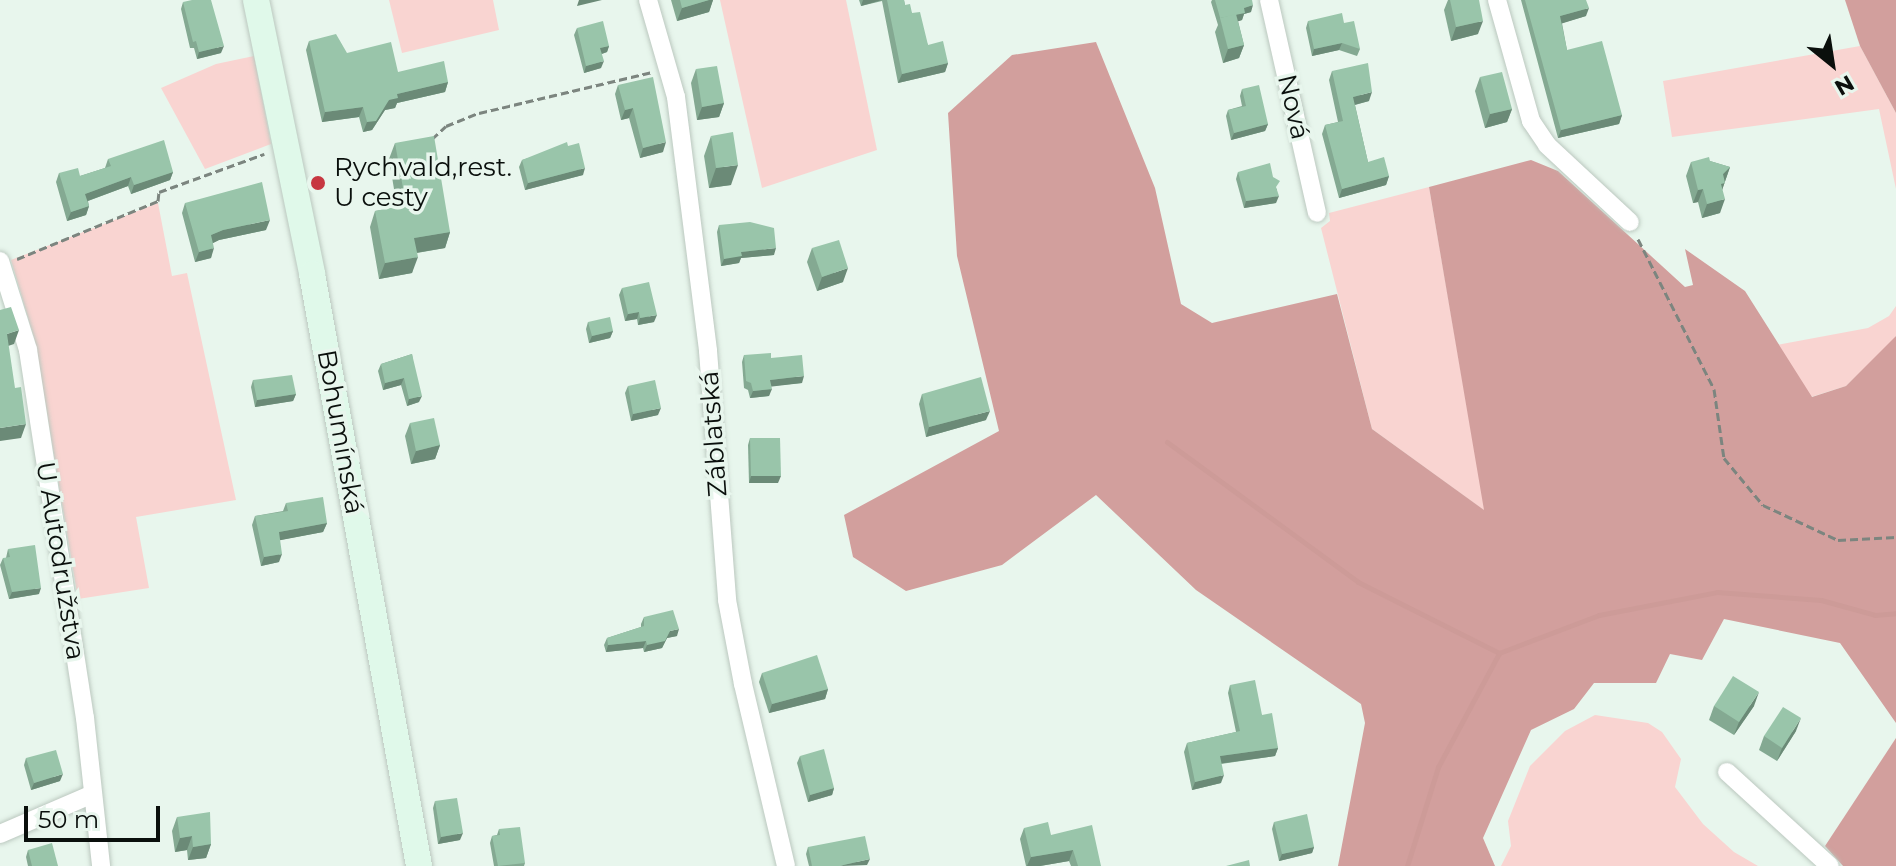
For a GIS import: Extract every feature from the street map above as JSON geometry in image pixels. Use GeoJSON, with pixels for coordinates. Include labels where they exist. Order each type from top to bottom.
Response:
{"type":"FeatureCollection","features":[{"type":"Feature","properties":{"kind":"main road","name":"Bohumínská"},"geometry":{"type":"LineString","coordinates":[[256,0],[287,148],[419,866]]}},
{"type":"Feature","properties":{"kind":"street","name":"Záblatská"},"geometry":{"type":"LineString","coordinates":[[648,0],[676,97],[708,351],[727,600],[743,684],[786,866]]}},
{"type":"Feature","properties":{"kind":"street","name":"Nová"},"geometry":{"type":"LineString","coordinates":[[1269,0],[1317,213]]}},
{"type":"Feature","properties":{"kind":"street"},"geometry":{"type":"LineString","coordinates":[[1497,0],[1531,121],[1547,145],[1630,222]]}},
{"type":"Feature","properties":{"kind":"street","name":"U Autodružstva"},"geometry":{"type":"LineString","coordinates":[[1,263],[28,350],[101,866]]}},
{"type":"Feature","properties":{"kind":"street"},"geometry":{"type":"LineString","coordinates":[[1727,772],[1830,866]]}},
{"type":"Feature","properties":{"kind":"street"},"geometry":{"type":"LineString","coordinates":[[0,834],[93,794]]}},
{"type":"Feature","properties":{"kind":"path"},"geometry":{"type":"LineString","coordinates":[[432,139],[446,126],[479,113],[668,68]]}},
{"type":"Feature","properties":{"kind":"path"},"geometry":{"type":"LineString","coordinates":[[1,263],[158,201],[159,192],[287,148]]}},
{"type":"Feature","properties":{"kind":"path"},"geometry":{"type":"LineString","coordinates":[[1630,222],[1714,389],[1724,458],[1743,482],[1763,505],[1838,540],[1896,537]]}},
{"type":"Feature","properties":{"kind":"shaded area"},"geometry":{"type":"Polygon","coordinates":[[[389,0],[493,0],[499,30],[402,53],[389,0]]]}},
{"type":"Feature","properties":{"kind":"shaded area"},"geometry":{"type":"Polygon","coordinates":[[[720,0],[846,0],[877,150],[762,188],[720,0]]]}},
{"type":"Feature","properties":{"kind":"shaded area"},"geometry":{"type":"Polygon","coordinates":[[[1845,0],[1896,0],[1896,113],[1860,46],[1845,0]]]}},
{"type":"Feature","properties":{"kind":"shaded area"},"geometry":{"type":"Polygon","coordinates":[[[1096,42],[1155,188],[1181,304],[1212,323],[1337,294],[1372,429],[1484,510],[1429,187],[1531,160],[1558,171],[1685,287],[1693,285],[1685,249],[1745,291],[1812,397],[1846,386],[1896,336],[1896,723],[1840,643],[1724,619],[1702,660],[1670,654],[1656,683],[1594,683],[1574,709],[1531,730],[1483,838],[1495,866],[1338,866],[1365,723],[1361,704],[1196,590],[1096,495],[1002,565],[906,591],[853,557],[844,515],[999,431],[957,256],[948,113],[1012,55],[1096,42]]]}},
{"type":"Feature","properties":{"kind":"shaded area"},"geometry":{"type":"Polygon","coordinates":[[[1860,46],[1896,113],[1896,189],[1879,109],[1672,137],[1663,81],[1860,46]]]}},
{"type":"Feature","properties":{"kind":"shaded area"},"geometry":{"type":"Polygon","coordinates":[[[254,56],[271,144],[205,169],[161,88],[216,64],[254,56]]]}},
{"type":"Feature","properties":{"kind":"shaded area"},"geometry":{"type":"Polygon","coordinates":[[[1429,187],[1485,511],[1372,429],[1321,228],[1330,221],[1329,213],[1429,187]]]}},
{"type":"Feature","properties":{"kind":"shaded area"},"geometry":{"type":"Polygon","coordinates":[[[158,203],[172,276],[187,273],[236,500],[136,517],[149,588],[78,599],[35,341],[11,260],[158,203]]]}},
{"type":"Feature","properties":{"kind":"shaded area"},"geometry":{"type":"Polygon","coordinates":[[[1896,306],[1896,336],[1846,386],[1811,397],[1776,345],[1868,328],[1889,316],[1896,306]]]}},
{"type":"Feature","properties":{"kind":"shaded area"},"geometry":{"type":"Polygon","coordinates":[[[1595,715],[1648,723],[1662,732],[1681,759],[1675,787],[1703,824],[1734,852],[1758,866],[1501,866],[1511,846],[1508,821],[1530,766],[1565,731],[1595,715]]]}},
{"type":"Feature","properties":{"kind":"shaded area"},"geometry":{"type":"Polygon","coordinates":[[[1896,738],[1896,866],[1843,866],[1825,846],[1896,738]]]}},
{"type":"Feature","properties":{"kind":"building"},"geometry":{"type":"Polygon","coordinates":[[[211,0],[224,46],[199,52],[196,41],[193,42],[183,2],[211,0]]]}},
{"type":"Feature","properties":{"kind":"building"},"geometry":{"type":"Polygon","coordinates":[[[680,0],[709,0],[682,8],[680,0]]]}},
{"type":"Feature","properties":{"kind":"building"},"geometry":{"type":"Polygon","coordinates":[[[887,0],[904,0],[905,5],[910,4],[912,13],[920,12],[928,45],[943,41],[948,63],[902,74],[887,0]]]}},
{"type":"Feature","properties":{"kind":"building"},"geometry":{"type":"Polygon","coordinates":[[[1215,0],[1252,0],[1253,5],[1244,8],[1245,13],[1220,18],[1215,0]]]}},
{"type":"Feature","properties":{"kind":"building"},"geometry":{"type":"Polygon","coordinates":[[[1450,0],[1479,0],[1483,21],[1456,27],[1450,0]]]}},
{"type":"Feature","properties":{"kind":"building"},"geometry":{"type":"Polygon","coordinates":[[[1525,0],[1586,0],[1589,8],[1560,16],[1567,50],[1602,41],[1622,115],[1561,130],[1525,0]]]}},
{"type":"Feature","properties":{"kind":"building"},"geometry":{"type":"Polygon","coordinates":[[[1342,13],[1344,23],[1354,21],[1360,49],[1342,43],[1314,49],[1308,21],[1342,13]]]}},
{"type":"Feature","properties":{"kind":"building"},"geometry":{"type":"Polygon","coordinates":[[[1236,14],[1244,45],[1228,49],[1220,18],[1236,14]]]}},
{"type":"Feature","properties":{"kind":"building"},"geometry":{"type":"Polygon","coordinates":[[[603,21],[609,46],[600,48],[604,61],[586,66],[577,28],[603,21]]]}},
{"type":"Feature","properties":{"kind":"building"},"geometry":{"type":"Polygon","coordinates":[[[336,34],[347,53],[391,42],[398,72],[444,61],[448,82],[397,94],[398,98],[389,100],[376,121],[367,122],[363,107],[325,112],[309,41],[336,34]]]}},
{"type":"Feature","properties":{"kind":"building"},"geometry":{"type":"Polygon","coordinates":[[[1368,63],[1372,92],[1353,97],[1368,162],[1384,157],[1389,176],[1342,189],[1325,125],[1343,121],[1332,71],[1368,63]]]}},
{"type":"Feature","properties":{"kind":"building"},"geometry":{"type":"Polygon","coordinates":[[[717,66],[724,103],[702,107],[696,69],[717,66]]]}},
{"type":"Feature","properties":{"kind":"building"},"geometry":{"type":"Polygon","coordinates":[[[1502,72],[1512,109],[1490,114],[1480,77],[1502,72]]]}},
{"type":"Feature","properties":{"kind":"building"},"geometry":{"type":"Polygon","coordinates":[[[653,77],[666,142],[643,148],[633,108],[625,110],[618,85],[653,77]]]}},
{"type":"Feature","properties":{"kind":"building"},"geometry":{"type":"Polygon","coordinates":[[[1259,85],[1268,124],[1234,133],[1228,110],[1246,106],[1242,89],[1259,85]]]}},
{"type":"Feature","properties":{"kind":"building"},"geometry":{"type":"Polygon","coordinates":[[[733,132],[738,165],[716,168],[711,136],[733,132]]]}},
{"type":"Feature","properties":{"kind":"building"},"geometry":{"type":"Polygon","coordinates":[[[434,136],[450,232],[414,238],[418,257],[385,263],[375,211],[406,205],[395,143],[434,136]]]}},
{"type":"Feature","properties":{"kind":"building"},"geometry":{"type":"Polygon","coordinates":[[[164,140],[173,172],[134,185],[131,177],[85,194],[89,206],[71,212],[59,173],[78,168],[80,176],[111,166],[108,159],[164,140]]]}},
{"type":"Feature","properties":{"kind":"building"},"geometry":{"type":"Polygon","coordinates":[[[567,142],[568,146],[579,143],[585,168],[528,183],[522,160],[567,142]]]}},
{"type":"Feature","properties":{"kind":"building"},"geometry":{"type":"Polygon","coordinates":[[[1709,157],[1710,161],[1730,167],[1723,174],[1725,183],[1721,184],[1725,199],[1707,204],[1703,189],[1698,190],[1691,162],[1709,157]]]}},
{"type":"Feature","properties":{"kind":"building"},"geometry":{"type":"Polygon","coordinates":[[[1270,163],[1273,177],[1280,181],[1276,187],[1279,196],[1246,201],[1238,172],[1270,163]]]}},
{"type":"Feature","properties":{"kind":"building"},"geometry":{"type":"Polygon","coordinates":[[[262,182],[270,220],[211,235],[214,248],[199,252],[185,203],[262,182]]]}},
{"type":"Feature","properties":{"kind":"building"},"geometry":{"type":"Polygon","coordinates":[[[750,222],[774,228],[776,248],[741,252],[742,256],[724,259],[719,225],[750,222]]]}},
{"type":"Feature","properties":{"kind":"building"},"geometry":{"type":"Polygon","coordinates":[[[839,240],[848,268],[822,277],[812,248],[839,240]]]}},
{"type":"Feature","properties":{"kind":"building"},"geometry":{"type":"Polygon","coordinates":[[[649,282],[657,315],[640,318],[639,312],[628,314],[622,288],[649,282]]]}},
{"type":"Feature","properties":{"kind":"building"},"geometry":{"type":"Polygon","coordinates":[[[11,307],[19,330],[7,334],[15,388],[21,387],[26,424],[0,428],[0,310],[11,307]]]}},
{"type":"Feature","properties":{"kind":"building"},"geometry":{"type":"Polygon","coordinates":[[[610,317],[613,331],[592,336],[588,322],[610,317]]]}},
{"type":"Feature","properties":{"kind":"building"},"geometry":{"type":"Polygon","coordinates":[[[771,353],[771,358],[802,355],[804,376],[770,380],[772,389],[753,391],[751,383],[746,381],[744,355],[771,353]]]}},
{"type":"Feature","properties":{"kind":"building"},"geometry":{"type":"Polygon","coordinates":[[[412,354],[422,396],[409,399],[404,378],[385,383],[381,364],[412,354]]]}},
{"type":"Feature","properties":{"kind":"building"},"geometry":{"type":"Polygon","coordinates":[[[292,375],[296,394],[257,400],[253,380],[292,375]]]}},
{"type":"Feature","properties":{"kind":"building"},"geometry":{"type":"Polygon","coordinates":[[[981,377],[990,411],[929,427],[922,394],[981,377]]]}},
{"type":"Feature","properties":{"kind":"building"},"geometry":{"type":"Polygon","coordinates":[[[655,380],[661,408],[633,414],[628,386],[655,380]]]}},
{"type":"Feature","properties":{"kind":"building"},"geometry":{"type":"Polygon","coordinates":[[[434,418],[440,445],[416,451],[410,423],[434,418]]]}},
{"type":"Feature","properties":{"kind":"building"},"geometry":{"type":"Polygon","coordinates":[[[750,438],[780,438],[781,476],[751,476],[750,438]]]}},
{"type":"Feature","properties":{"kind":"building"},"geometry":{"type":"Polygon","coordinates":[[[323,497],[327,523],[279,532],[282,554],[264,557],[255,516],[288,511],[286,503],[323,497]]]}},
{"type":"Feature","properties":{"kind":"building"},"geometry":{"type":"Polygon","coordinates":[[[35,545],[41,588],[12,592],[3,558],[10,557],[8,549],[35,545]]]}},
{"type":"Feature","properties":{"kind":"building"},"geometry":{"type":"Polygon","coordinates":[[[673,610],[679,629],[670,631],[665,641],[647,645],[646,641],[608,645],[607,638],[644,626],[644,617],[673,610]]]}},
{"type":"Feature","properties":{"kind":"building"},"geometry":{"type":"Polygon","coordinates":[[[817,655],[828,689],[772,704],[762,673],[817,655]]]}},
{"type":"Feature","properties":{"kind":"building"},"geometry":{"type":"Polygon","coordinates":[[[1733,676],[1759,692],[1739,722],[1714,706],[1733,676]]]}},
{"type":"Feature","properties":{"kind":"building"},"geometry":{"type":"Polygon","coordinates":[[[1255,680],[1262,715],[1272,713],[1278,748],[1220,756],[1224,775],[1195,782],[1187,743],[1240,731],[1230,685],[1255,680]]]}},
{"type":"Feature","properties":{"kind":"building"},"geometry":{"type":"Polygon","coordinates":[[[1783,707],[1801,718],[1782,748],[1764,736],[1783,707]]]}},
{"type":"Feature","properties":{"kind":"building"},"geometry":{"type":"Polygon","coordinates":[[[824,749],[834,788],[810,795],[800,756],[824,749]]]}},
{"type":"Feature","properties":{"kind":"building"},"geometry":{"type":"Polygon","coordinates":[[[56,750],[63,774],[34,783],[26,758],[56,750]]]}},
{"type":"Feature","properties":{"kind":"building"},"geometry":{"type":"Polygon","coordinates":[[[457,798],[463,833],[441,837],[435,801],[457,798]]]}},
{"type":"Feature","properties":{"kind":"building"},"geometry":{"type":"Polygon","coordinates":[[[210,812],[211,844],[193,847],[192,836],[180,838],[177,817],[210,812]]]}},
{"type":"Feature","properties":{"kind":"building"},"geometry":{"type":"Polygon","coordinates":[[[1307,814],[1314,847],[1282,854],[1274,822],[1307,814]]]}},
{"type":"Feature","properties":{"kind":"building"},"geometry":{"type":"Polygon","coordinates":[[[1048,822],[1051,835],[1092,825],[1101,866],[1078,866],[1073,850],[1031,857],[1024,828],[1048,822]]]}},
{"type":"Feature","properties":{"kind":"building"},"geometry":{"type":"Polygon","coordinates":[[[520,827],[525,863],[498,866],[492,836],[500,835],[499,829],[520,827]]]}},
{"type":"Feature","properties":{"kind":"building"},"geometry":{"type":"Polygon","coordinates":[[[865,836],[870,859],[839,866],[812,866],[808,847],[865,836]]]}},
{"type":"Feature","properties":{"kind":"building"},"geometry":{"type":"Polygon","coordinates":[[[52,843],[58,866],[32,866],[28,850],[52,843]]]}},
{"type":"Feature","properties":{"kind":"building"},"geometry":{"type":"Polygon","coordinates":[[[1249,860],[1250,866],[1226,866],[1249,860]]]}},
{"type":"Feature","properties":{"kind":"waterway"},"geometry":{"type":"LineString","coordinates":[[1167,442],[1358,582],[1499,653]]}},
{"type":"Feature","properties":{"kind":"waterway"},"geometry":{"type":"LineString","coordinates":[[1407,866],[1438,767],[1499,653],[1599,615],[1717,592],[1821,600],[1875,615],[1896,613]]}},
{"type":"Feature","properties":{"kind":"place","name":"Rychvald,rest. U cesty"},"geometry":{"type":"Point","coordinates":[318,183]}}]}
